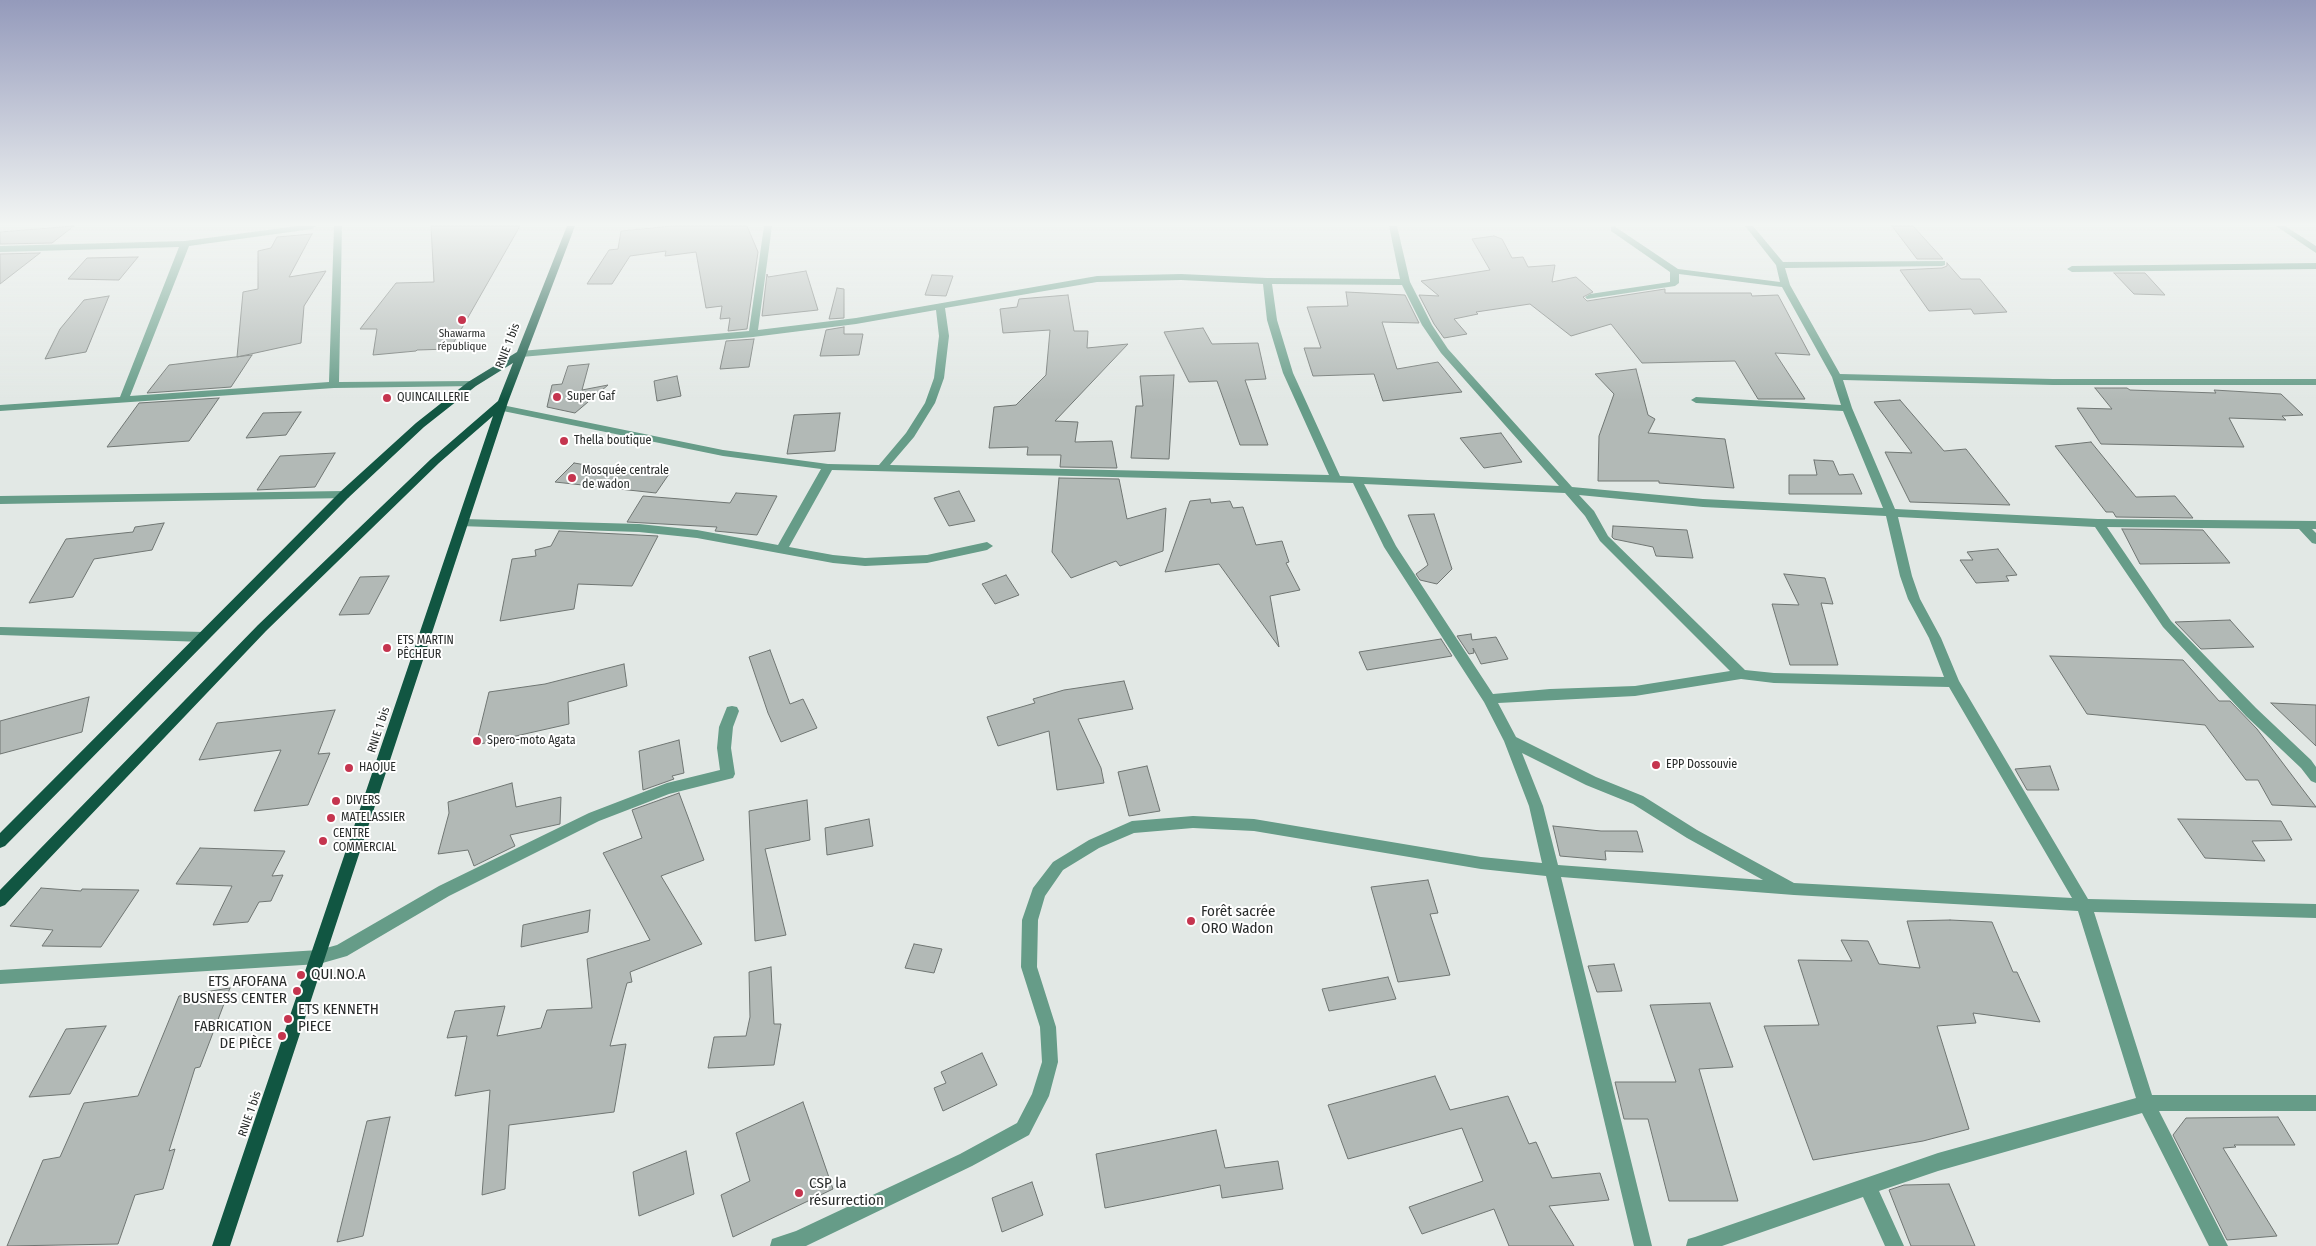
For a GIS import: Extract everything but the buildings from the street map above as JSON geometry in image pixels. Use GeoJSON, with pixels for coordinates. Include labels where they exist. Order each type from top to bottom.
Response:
{"type":"FeatureCollection","features":[{"type":"Feature","properties":{"kind":"main road","name":"RNIE 1 bis"},"geometry":{"type":"LineString","coordinates":[[221,1246],[503,405],[548,284]]}},
{"type":"Feature","properties":{"kind":"main road"},"geometry":{"type":"LineString","coordinates":[[0,842],[344,495],[420,425],[472,384],[521,354]]}},
{"type":"Feature","properties":{"kind":"main road"},"geometry":{"type":"LineString","coordinates":[[0,900],[262,628],[435,461],[503,405]]}},
{"type":"Feature","properties":{"kind":"street"},"geometry":{"type":"LineString","coordinates":[[123,401],[169,284]]}},
{"type":"Feature","properties":{"kind":"street"},"geometry":{"type":"LineString","coordinates":[[334,384],[337,284]]}},
{"type":"Feature","properties":{"kind":"street"},"geometry":{"type":"LineString","coordinates":[[753,334],[760,284]]}},
{"type":"Feature","properties":{"kind":"street"},"geometry":{"type":"LineString","coordinates":[[521,354],[753,334],[856,321],[1064,284]]}},
{"type":"Feature","properties":{"kind":"street"},"geometry":{"type":"LineString","coordinates":[[1267,284],[1272,320],[1288,373],[1336,479]]}},
{"type":"Feature","properties":{"kind":"street"},"geometry":{"type":"LineString","coordinates":[[1406,284],[1414,302],[1444,351],[1570,490],[1590,514],[1604,538],[1740,674]]}},
{"type":"Feature","properties":{"kind":"street"},"geometry":{"type":"LineString","coordinates":[[1590,297],[1671,284]]}},
{"type":"Feature","properties":{"kind":"street"},"geometry":{"type":"LineString","coordinates":[[1778,284],[1785,285],[1837,377],[1847,408],[1891,513],[1906,576],[1953,682],[2084,905],[2146,1103],[2219,1246]]}},
{"type":"Feature","properties":{"kind":"street"},"geometry":{"type":"LineString","coordinates":[[881,470],[896,454],[930,403],[939,378],[944,336],[940,306]]}},
{"type":"Feature","properties":{"kind":"street"},"geometry":{"type":"LineString","coordinates":[[1837,377],[2053,382],[2316,382]]}},
{"type":"Feature","properties":{"kind":"street"},"geometry":{"type":"LineString","coordinates":[[0,408],[123,401],[334,384],[472,384]]}},
{"type":"Feature","properties":{"kind":"street"},"geometry":{"type":"LineString","coordinates":[[1696,400],[1847,408]]}},
{"type":"Feature","properties":{"kind":"street"},"geometry":{"type":"LineString","coordinates":[[503,405],[723,453],[828,467],[881,470],[1336,479],[1570,490],[1703,503],[2098,523],[2316,525]]}},
{"type":"Feature","properties":{"kind":"street"},"geometry":{"type":"LineString","coordinates":[[782,548],[828,467]]}},
{"type":"Feature","properties":{"kind":"street"},"geometry":{"type":"LineString","coordinates":[[1357,480],[1390,547],[1489,699],[1511,741],[1536,806],[1554,871],[1592,1041],[1643,1246]]}},
{"type":"Feature","properties":{"kind":"street"},"geometry":{"type":"LineString","coordinates":[[0,500],[344,495]]}},
{"type":"Feature","properties":{"kind":"street"},"geometry":{"type":"LineString","coordinates":[[464,523],[639,528],[698,534],[782,548],[833,559],[894,562],[927,559],[987,546]]}},
{"type":"Feature","properties":{"kind":"street"},"geometry":{"type":"LineString","coordinates":[[2098,523],[2167,624],[2251,712],[2306,764],[2316,777]]}},
{"type":"Feature","properties":{"kind":"street"},"geometry":{"type":"LineString","coordinates":[[2302,525],[2316,540]]}},
{"type":"Feature","properties":{"kind":"street"},"geometry":{"type":"LineString","coordinates":[[0,631],[204,637]]}},
{"type":"Feature","properties":{"kind":"street"},"geometry":{"type":"LineString","coordinates":[[1489,699],[1550,694],[1635,691],[1740,674],[1774,678],[1953,682]]}},
{"type":"Feature","properties":{"kind":"street"},"geometry":{"type":"LineString","coordinates":[[0,977],[319,957],[341,951],[444,891],[594,817],[667,789],[728,774],[724,748],[726,727],[732,711]]}},
{"type":"Feature","properties":{"kind":"street"},"geometry":{"type":"LineString","coordinates":[[1511,741],[1591,781],[1638,800],[1692,834],[1794,889]]}},
{"type":"Feature","properties":{"kind":"street"},"geometry":{"type":"LineString","coordinates":[[779,1246],[799,1240],[966,1160],[1023,1129],[1040,1096],[1050,1062],[1048,1027],[1029,967],[1030,920],[1038,894],[1058,866],[1094,844],[1132,827],[1193,822],[1254,825],[1481,863],[1554,871],[1794,889],[2084,905],[2316,911]]}},
{"type":"Feature","properties":{"kind":"street"},"geometry":{"type":"LineString","coordinates":[[1696,1246],[1938,1162],[2146,1103],[2316,1103]]}},
{"type":"Feature","properties":{"kind":"street"},"geometry":{"type":"LineString","coordinates":[[1868,1186],[1895,1246]]}},
{"type":"Feature","properties":{"kind":"place","name":"Shawarma république"},"geometry":{"type":"Point","coordinates":[462,320]}},
{"type":"Feature","properties":{"kind":"place","name":"Super Gaf"},"geometry":{"type":"Point","coordinates":[557,397]}},
{"type":"Feature","properties":{"kind":"place","name":"QUINCAILLERIE"},"geometry":{"type":"Point","coordinates":[387,398]}},
{"type":"Feature","properties":{"kind":"place","name":"Thella boutique"},"geometry":{"type":"Point","coordinates":[564,441]}},
{"type":"Feature","properties":{"kind":"place","name":"Mosquée centrale de wadon"},"geometry":{"type":"Point","coordinates":[572,478]}},
{"type":"Feature","properties":{"kind":"place","name":"ETS MARTIN PÊCHEUR"},"geometry":{"type":"Point","coordinates":[387,648]}},
{"type":"Feature","properties":{"kind":"place","name":"Spero-moto Agata"},"geometry":{"type":"Point","coordinates":[477,741]}},
{"type":"Feature","properties":{"kind":"place","name":"EPP Dossouvie"},"geometry":{"type":"Point","coordinates":[1656,765]}},
{"type":"Feature","properties":{"kind":"place","name":"HAOJUE"},"geometry":{"type":"Point","coordinates":[349,768]}},
{"type":"Feature","properties":{"kind":"place","name":"DIVERS"},"geometry":{"type":"Point","coordinates":[336,801]}},
{"type":"Feature","properties":{"kind":"place","name":"MATELASSIER"},"geometry":{"type":"Point","coordinates":[331,818]}},
{"type":"Feature","properties":{"kind":"place","name":"CENTRE COMMERCIAL"},"geometry":{"type":"Point","coordinates":[323,841]}},
{"type":"Feature","properties":{"kind":"place","name":"Forêt sacrée ORO Wadon"},"geometry":{"type":"Point","coordinates":[1191,921]}},
{"type":"Feature","properties":{"kind":"place","name":"QUI.NO.A"},"geometry":{"type":"Point","coordinates":[301,975]}},
{"type":"Feature","properties":{"kind":"place","name":"ETS AFOFANA BUSNESS CENTER"},"geometry":{"type":"Point","coordinates":[297,991]}},
{"type":"Feature","properties":{"kind":"place","name":"ETS KENNETH PIECE"},"geometry":{"type":"Point","coordinates":[288,1019]}},
{"type":"Feature","properties":{"kind":"place","name":"FABRICATION DE PIÈCE"},"geometry":{"type":"Point","coordinates":[282,1036]}},
{"type":"Feature","properties":{"kind":"place","name":"CSP la résurrection"},"geometry":{"type":"Point","coordinates":[799,1193]}}]}
